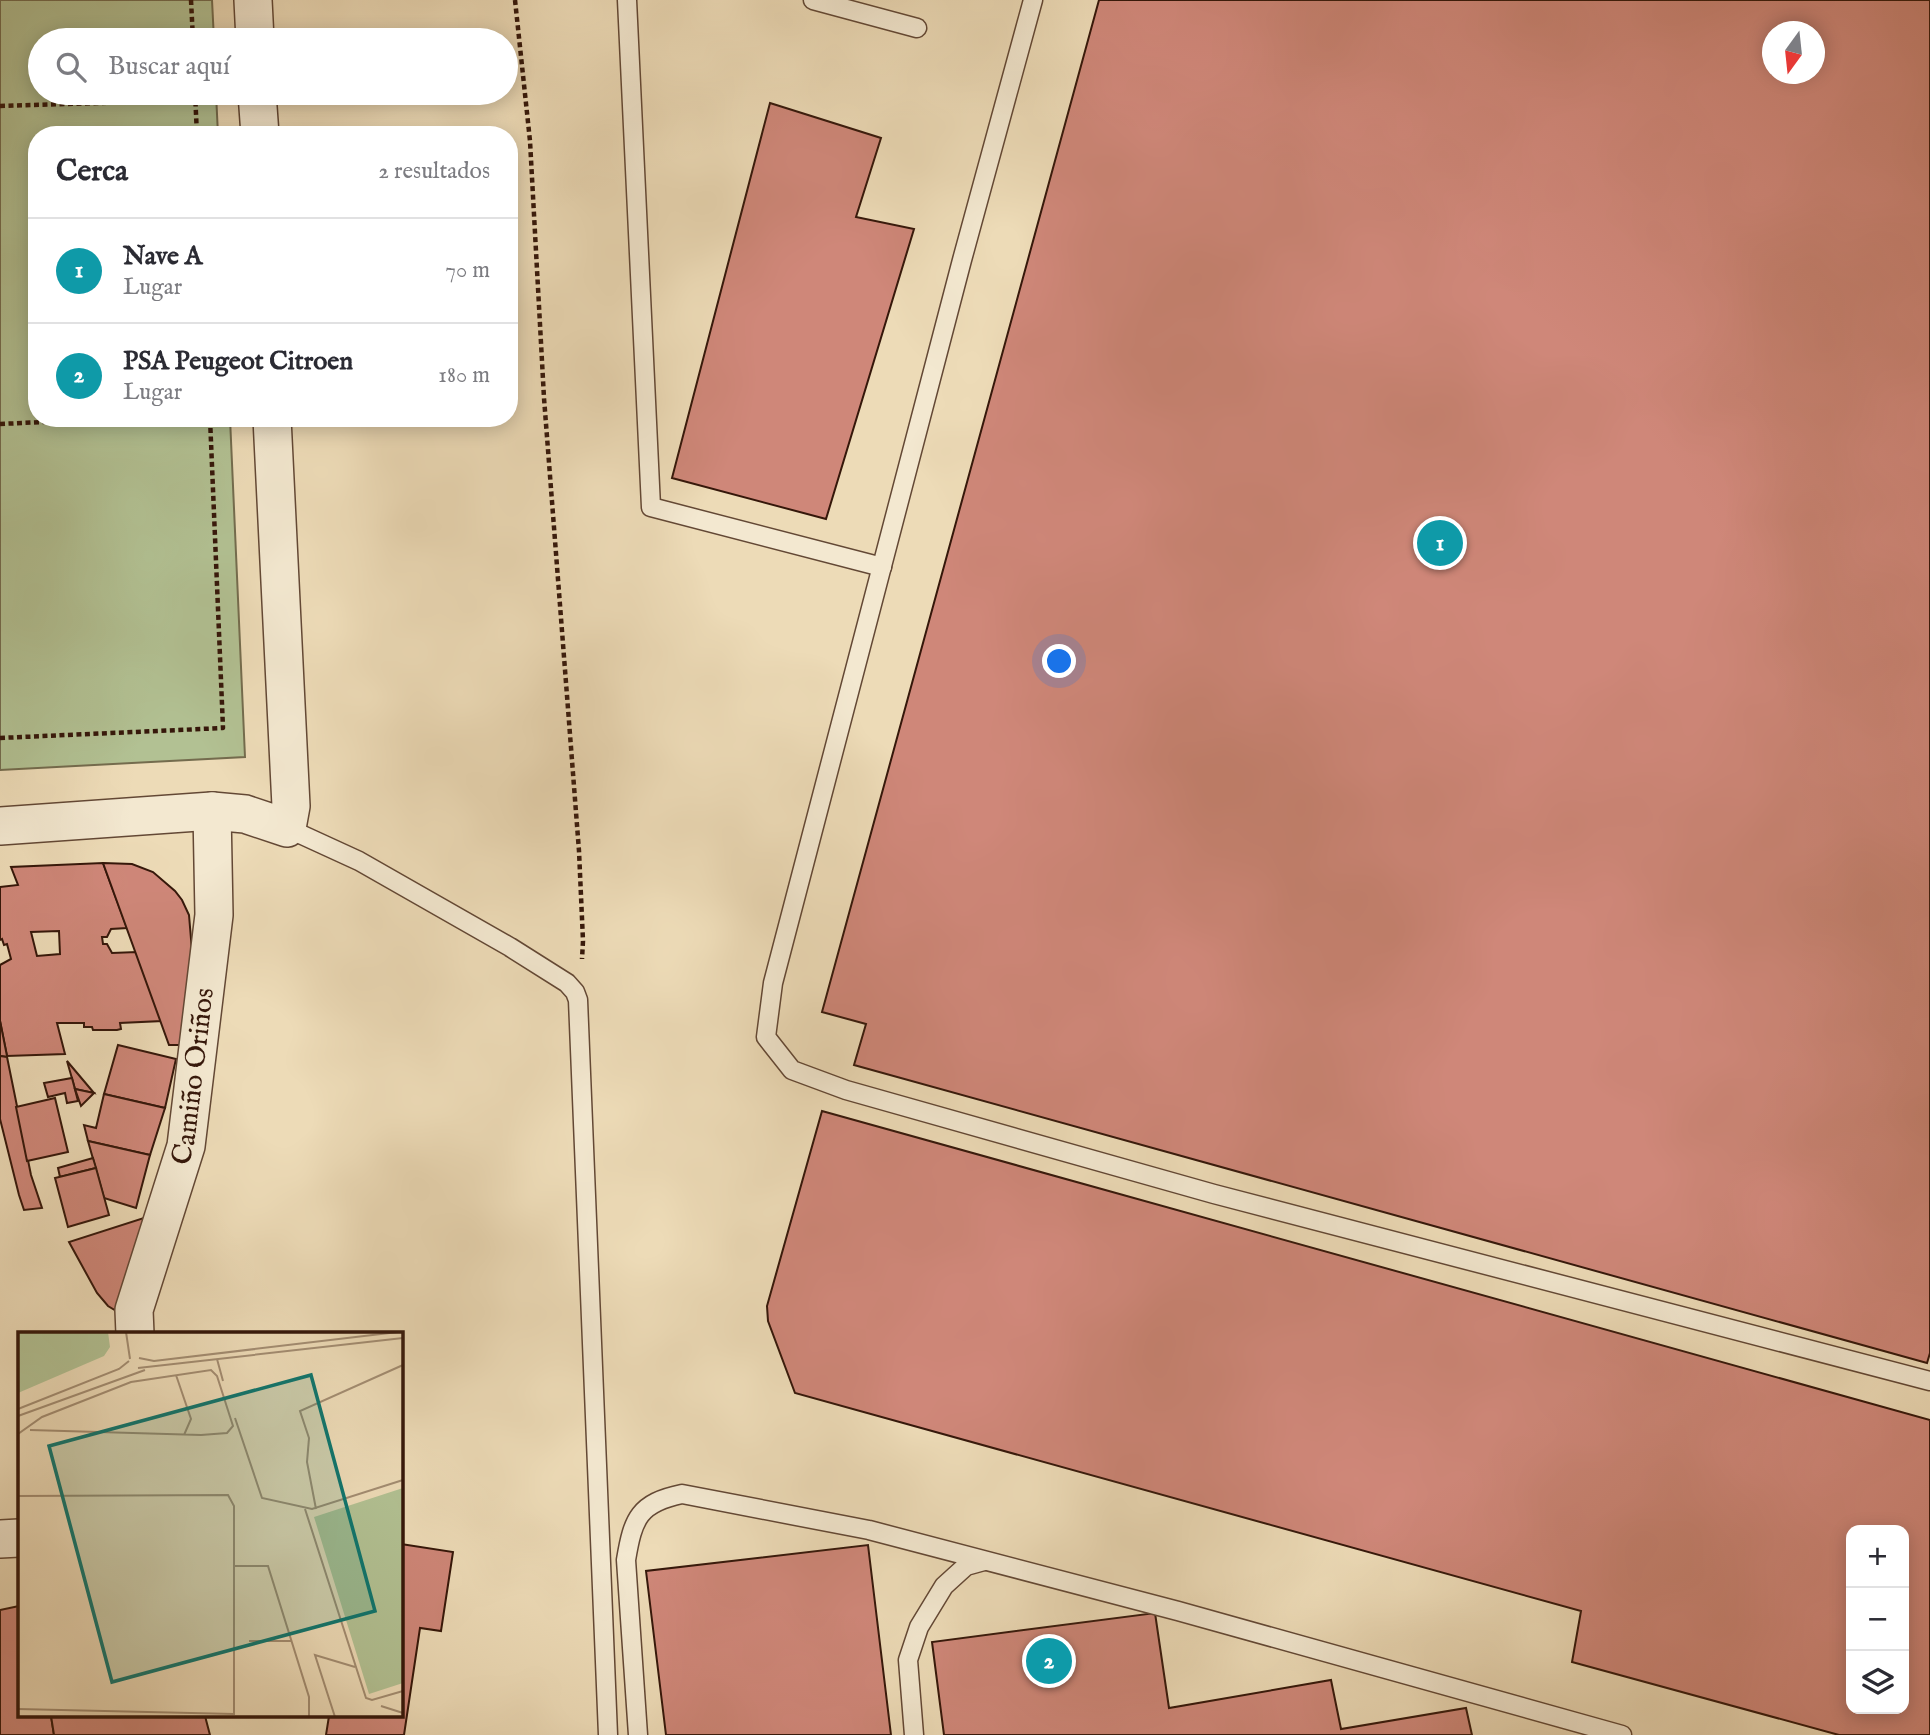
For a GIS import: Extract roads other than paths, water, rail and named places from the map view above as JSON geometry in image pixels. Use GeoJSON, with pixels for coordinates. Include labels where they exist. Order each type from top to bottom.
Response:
{"type":"FeatureCollection","features":[{"type":"Feature","properties":{"kind":"street"},"geometry":{"type":"LineString","coordinates":[[253,0],[254,28]]}},
{"type":"Feature","properties":{"kind":"street"},"geometry":{"type":"LineString","coordinates":[[258,105],[259,126]]}},
{"type":"Feature","properties":{"kind":"street"},"geometry":{"type":"LineString","coordinates":[[0,826],[212,811],[245,814],[287,828],[291,806],[272,427]]}},
{"type":"Feature","properties":{"kind":"street","name":"Camiño Oriños"},"geometry":{"type":"LineString","coordinates":[[135,1332],[134,1310],[186,1146],[214,915],[212,811]]}},
{"type":"Feature","properties":{"kind":"street"},"geometry":{"type":"LineString","coordinates":[[0,1539],[18,1538]]}},
{"type":"Feature","properties":{"kind":"lane"},"geometry":{"type":"LineString","coordinates":[[627,0],[651,507],[881,567]]}},
{"type":"Feature","properties":{"kind":"lane"},"geometry":{"type":"LineString","coordinates":[[813,0],[917,29]]}},
{"type":"Feature","properties":{"kind":"lane"},"geometry":{"type":"LineString","coordinates":[[1033,0],[773,982],[766,1037],[792,1070],[846,1090],[1213,1194],[1930,1381]]}},
{"type":"Feature","properties":{"kind":"lane"},"geometry":{"type":"LineString","coordinates":[[287,828],[359,861],[510,947],[567,983],[578,1000],[608,1735]]}},
{"type":"Feature","properties":{"kind":"lane"},"geometry":{"type":"LineString","coordinates":[[638,1735],[626,1560],[631,1531],[642,1511],[658,1499],[682,1494],[869,1530],[1178,1611],[1622,1735]]}},
{"type":"Feature","properties":{"kind":"lane"},"geometry":{"type":"LineString","coordinates":[[914,1735],[908,1661],[919,1627],[944,1586],[966,1566],[986,1560]]}},
{"type":"Feature","properties":{"kind":"place","name":"Nave A"},"geometry":{"type":"Point","coordinates":[1440,543]}},
{"type":"Feature","properties":{"kind":"place","name":"PSA Peugeot Citroen"},"geometry":{"type":"Point","coordinates":[1049,1661]}}]}
